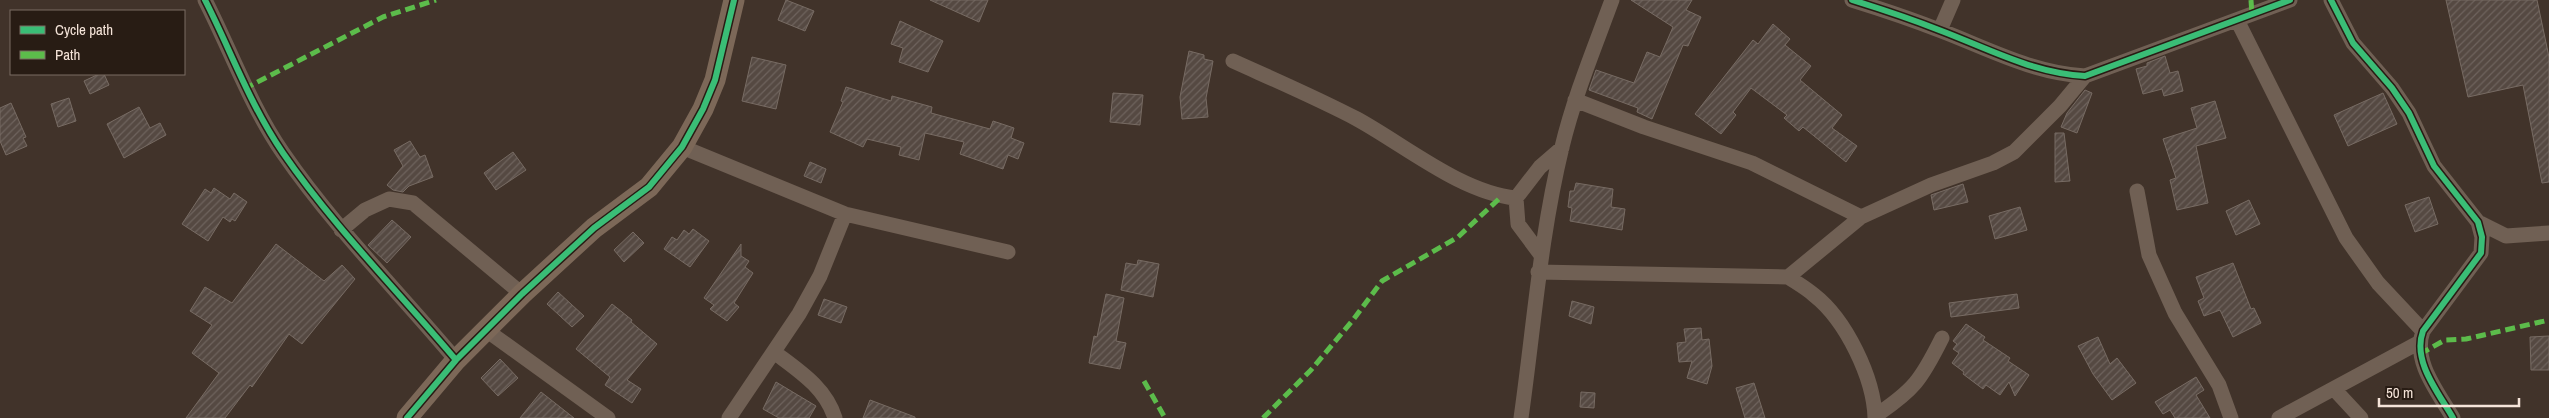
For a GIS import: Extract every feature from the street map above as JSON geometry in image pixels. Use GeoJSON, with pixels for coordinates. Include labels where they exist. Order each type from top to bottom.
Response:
{"type":"FeatureCollection","features":[{"type":"Feature","properties":{"kind":"street"},"geometry":{"type":"LineString","coordinates":[[205,0],[244,88],[282,152],[341,230],[403,296],[456,360]]}},
{"type":"Feature","properties":{"kind":"street"},"geometry":{"type":"LineString","coordinates":[[407,418],[456,360],[522,294],[594,228],[649,187],[682,147],[703,109],[715,80],[734,0]]}},
{"type":"Feature","properties":{"kind":"street"},"geometry":{"type":"LineString","coordinates":[[1521,418],[1538,272],[1562,148],[1575,100],[1612,0]]}},
{"type":"Feature","properties":{"kind":"street"},"geometry":{"type":"LineString","coordinates":[[1852,0],[1940,30],[2029,66],[2061,74],[2085,76],[2290,0]]}},
{"type":"Feature","properties":{"kind":"street"},"geometry":{"type":"LineString","coordinates":[[1940,30],[1953,0]]}},
{"type":"Feature","properties":{"kind":"street"},"geometry":{"type":"LineString","coordinates":[[2331,0],[2353,43],[2392,88],[2409,113],[2434,166],[2478,222],[2482,237],[2481,253]]}},
{"type":"Feature","properties":{"kind":"street"},"geometry":{"type":"LineString","coordinates":[[2237,20],[2346,238],[2361,263],[2421,337],[2420,354],[2430,378],[2453,418]]}},
{"type":"Feature","properties":{"kind":"street"},"geometry":{"type":"LineString","coordinates":[[1233,61],[1357,119],[1470,186],[1501,196],[1516,198]]}},
{"type":"Feature","properties":{"kind":"street"},"geometry":{"type":"LineString","coordinates":[[1788,277],[1861,217],[1931,185],[1993,163],[2014,152],[2060,106],[2085,76]]}},
{"type":"Feature","properties":{"kind":"street"},"geometry":{"type":"LineString","coordinates":[[1575,100],[1644,127],[1752,163],[1861,217]]}},
{"type":"Feature","properties":{"kind":"street"},"geometry":{"type":"LineString","coordinates":[[682,147],[846,214],[1008,252]]}},
{"type":"Feature","properties":{"kind":"street"},"geometry":{"type":"LineString","coordinates":[[1541,255],[1518,224],[1516,198],[1540,168],[1562,148]]}},
{"type":"Feature","properties":{"kind":"street"},"geometry":{"type":"LineString","coordinates":[[2136,191],[2150,256],[2175,313],[2219,385],[2231,418]]}},
{"type":"Feature","properties":{"kind":"street"},"geometry":{"type":"LineString","coordinates":[[341,230],[365,210],[389,199],[413,203],[522,294]]}},
{"type":"Feature","properties":{"kind":"street"},"geometry":{"type":"LineString","coordinates":[[733,417],[820,276],[846,214]]}},
{"type":"Feature","properties":{"kind":"street"},"geometry":{"type":"LineString","coordinates":[[2478,222],[2506,236]]}},
{"type":"Feature","properties":{"kind":"street"},"geometry":{"type":"LineString","coordinates":[[2279,418],[2335,390],[2421,337],[2481,253],[2506,236],[2549,233]]}},
{"type":"Feature","properties":{"kind":"street"},"geometry":{"type":"LineString","coordinates":[[1538,272],[1788,277],[1815,295],[1834,316],[1854,347],[1870,385],[1875,417],[1913,388],[1926,370],[1942,338]]}},
{"type":"Feature","properties":{"kind":"street"},"geometry":{"type":"LineString","coordinates":[[486,330],[608,418]]}},
{"type":"Feature","properties":{"kind":"street"},"geometry":{"type":"LineString","coordinates":[[774,352],[808,378],[830,401],[835,418]]}},
{"type":"Feature","properties":{"kind":"street"},"geometry":{"type":"LineString","coordinates":[[2335,390],[2360,418]]}},
{"type":"Feature","properties":{"kind":"building"},"geometry":{"type":"Polygon","coordinates":[[[786,0],[814,11],[805,31],[778,20],[786,0]]]}},
{"type":"Feature","properties":{"kind":"building"},"geometry":{"type":"Polygon","coordinates":[[[930,0],[988,0],[979,22],[930,0]]]}},
{"type":"Feature","properties":{"kind":"building"},"geometry":{"type":"Polygon","coordinates":[[[1631,0],[1692,0],[1686,10],[1701,17],[1688,46],[1683,45],[1652,119],[1637,112],[1638,108],[1589,90],[1596,70],[1634,83],[1647,52],[1660,57],[1673,27],[1631,0]]]}},
{"type":"Feature","properties":{"kind":"building"},"geometry":{"type":"Polygon","coordinates":[[[2446,0],[2537,0],[2549,57],[2549,182],[2542,183],[2523,85],[2468,97],[2446,0]]]}},
{"type":"Feature","properties":{"kind":"building"},"geometry":{"type":"Polygon","coordinates":[[[900,21],[943,41],[928,72],[899,62],[903,48],[891,44],[900,21]]]}},
{"type":"Feature","properties":{"kind":"building"},"geometry":{"type":"Polygon","coordinates":[[[1773,24],[1790,39],[1785,45],[1811,66],[1800,80],[1842,115],[1832,128],[1857,146],[1846,162],[1803,127],[1799,131],[1784,118],[1787,115],[1751,88],[1733,112],[1736,115],[1721,134],[1695,114],[1753,40],[1758,44],[1773,24]]]}},
{"type":"Feature","properties":{"kind":"building"},"geometry":{"type":"Polygon","coordinates":[[[1189,51],[1204,55],[1204,59],[1213,61],[1206,98],[1208,117],[1182,119],[1180,97],[1189,51]]]}},
{"type":"Feature","properties":{"kind":"building"},"geometry":{"type":"Polygon","coordinates":[[[2165,56],[2170,73],[2178,71],[2183,91],[2164,96],[2162,89],[2143,94],[2136,69],[2147,66],[2147,63],[2165,56]]]}},
{"type":"Feature","properties":{"kind":"building"},"geometry":{"type":"Polygon","coordinates":[[[752,57],[786,65],[776,109],[742,101],[752,57]]]}},
{"type":"Feature","properties":{"kind":"building"},"geometry":{"type":"Polygon","coordinates":[[[97,75],[104,75],[109,85],[90,94],[84,81],[97,75]]]}},
{"type":"Feature","properties":{"kind":"building"},"geometry":{"type":"Polygon","coordinates":[[[846,87],[891,101],[892,96],[932,107],[931,113],[990,129],[993,121],[1014,128],[1011,138],[1024,143],[1018,159],[1008,155],[1003,169],[960,154],[964,142],[925,133],[919,160],[899,155],[901,147],[867,139],[863,147],[830,132],[843,102],[841,101],[846,87]]]}},
{"type":"Feature","properties":{"kind":"building"},"geometry":{"type":"Polygon","coordinates":[[[2085,90],[2092,93],[2077,133],[2061,127],[2067,113],[2085,90]]]}},
{"type":"Feature","properties":{"kind":"building"},"geometry":{"type":"Polygon","coordinates":[[[1113,93],[1143,95],[1140,125],[1110,122],[1113,93]]]}},
{"type":"Feature","properties":{"kind":"building"},"geometry":{"type":"Polygon","coordinates":[[[2383,93],[2397,124],[2348,146],[2334,115],[2383,93]]]}},
{"type":"Feature","properties":{"kind":"building"},"geometry":{"type":"Polygon","coordinates":[[[69,98],[76,121],[58,127],[51,104],[69,98]]]}},
{"type":"Feature","properties":{"kind":"building"},"geometry":{"type":"Polygon","coordinates":[[[2215,101],[2226,138],[2196,146],[2208,203],[2177,210],[2170,180],[2176,178],[2163,139],[2197,128],[2191,108],[2215,101]]]}},
{"type":"Feature","properties":{"kind":"building"},"geometry":{"type":"Polygon","coordinates":[[[11,103],[26,137],[23,138],[27,146],[6,155],[0,141],[0,108],[11,103]]]}},
{"type":"Feature","properties":{"kind":"building"},"geometry":{"type":"Polygon","coordinates":[[[139,107],[150,128],[160,123],[166,135],[124,158],[107,124],[139,107]]]}},
{"type":"Feature","properties":{"kind":"building"},"geometry":{"type":"Polygon","coordinates":[[[2055,133],[2064,133],[2070,181],[2055,182],[2055,133]]]}},
{"type":"Feature","properties":{"kind":"building"},"geometry":{"type":"Polygon","coordinates":[[[410,141],[420,157],[425,155],[433,177],[409,186],[403,192],[393,190],[387,185],[403,166],[394,150],[410,141]]]}},
{"type":"Feature","properties":{"kind":"building"},"geometry":{"type":"Polygon","coordinates":[[[513,152],[526,170],[496,190],[484,173],[513,152]]]}},
{"type":"Feature","properties":{"kind":"building"},"geometry":{"type":"Polygon","coordinates":[[[810,162],[826,169],[821,183],[804,176],[810,162]]]}},
{"type":"Feature","properties":{"kind":"building"},"geometry":{"type":"Polygon","coordinates":[[[1576,183],[1613,189],[1611,207],[1625,209],[1622,230],[1570,221],[1572,208],[1568,207],[1570,191],[1574,191],[1576,183]]]}},
{"type":"Feature","properties":{"kind":"building"},"geometry":{"type":"Polygon","coordinates":[[[1963,184],[1968,202],[1934,210],[1931,195],[1963,184]]]}},
{"type":"Feature","properties":{"kind":"building"},"geometry":{"type":"Polygon","coordinates":[[[214,188],[230,199],[234,193],[247,202],[235,221],[232,219],[230,222],[223,217],[208,241],[182,224],[205,189],[211,193],[214,188]]]}},
{"type":"Feature","properties":{"kind":"building"},"geometry":{"type":"Polygon","coordinates":[[[2429,197],[2438,224],[2415,232],[2405,205],[2429,197]]]}},
{"type":"Feature","properties":{"kind":"building"},"geometry":{"type":"Polygon","coordinates":[[[2249,200],[2260,224],[2236,235],[2226,211],[2249,200]]]}},
{"type":"Feature","properties":{"kind":"building"},"geometry":{"type":"Polygon","coordinates":[[[2020,207],[2027,230],[1995,239],[1989,216],[2020,207]]]}},
{"type":"Feature","properties":{"kind":"building"},"geometry":{"type":"Polygon","coordinates":[[[392,220],[411,237],[387,263],[368,245],[392,220]]]}},
{"type":"Feature","properties":{"kind":"building"},"geometry":{"type":"Polygon","coordinates":[[[693,229],[709,241],[690,267],[664,249],[672,237],[677,240],[684,230],[689,234],[693,229]]]}},
{"type":"Feature","properties":{"kind":"building"},"geometry":{"type":"Polygon","coordinates":[[[633,232],[644,243],[624,262],[614,250],[633,232]]]}},
{"type":"Feature","properties":{"kind":"building"},"geometry":{"type":"Polygon","coordinates":[[[276,244],[324,281],[342,265],[355,279],[302,344],[289,334],[252,387],[250,385],[225,418],[186,418],[219,373],[192,353],[212,325],[190,311],[205,287],[232,303],[276,244]]]}},
{"type":"Feature","properties":{"kind":"building"},"geometry":{"type":"Polygon","coordinates":[[[741,244],[741,256],[749,261],[745,267],[753,273],[734,303],[739,307],[727,321],[710,309],[714,305],[704,298],[741,244]]]}},
{"type":"Feature","properties":{"kind":"building"},"geometry":{"type":"Polygon","coordinates":[[[1138,260],[1159,264],[1153,297],[1121,290],[1126,263],[1137,265],[1138,260]]]}},
{"type":"Feature","properties":{"kind":"building"},"geometry":{"type":"Polygon","coordinates":[[[2233,263],[2251,309],[2254,308],[2261,323],[2233,337],[2220,310],[2204,316],[2198,301],[2204,298],[2196,277],[2233,263]]]}},
{"type":"Feature","properties":{"kind":"building"},"geometry":{"type":"Polygon","coordinates":[[[558,292],[584,316],[572,327],[547,304],[558,292]]]}},
{"type":"Feature","properties":{"kind":"building"},"geometry":{"type":"Polygon","coordinates":[[[1106,294],[1124,298],[1116,341],[1126,343],[1120,369],[1089,363],[1094,336],[1097,337],[1106,294]]]}},
{"type":"Feature","properties":{"kind":"building"},"geometry":{"type":"Polygon","coordinates":[[[2017,294],[2019,308],[1951,317],[1949,303],[2017,294]]]}},
{"type":"Feature","properties":{"kind":"building"},"geometry":{"type":"Polygon","coordinates":[[[824,299],[847,307],[841,323],[818,315],[824,299]]]}},
{"type":"Feature","properties":{"kind":"building"},"geometry":{"type":"Polygon","coordinates":[[[1572,301],[1594,307],[1591,324],[1569,316],[1572,301]]]}},
{"type":"Feature","properties":{"kind":"building"},"geometry":{"type":"Polygon","coordinates":[[[612,304],[657,344],[627,380],[641,389],[632,403],[605,385],[610,377],[576,349],[612,304]]]}},
{"type":"Feature","properties":{"kind":"building"},"geometry":{"type":"Polygon","coordinates":[[[1966,324],[1985,337],[1983,340],[2010,358],[2008,361],[2029,375],[2015,396],[2009,382],[2000,395],[1986,385],[1983,389],[1952,363],[1959,353],[1953,349],[1957,344],[1953,341],[1966,324]]]}},
{"type":"Feature","properties":{"kind":"building"},"geometry":{"type":"Polygon","coordinates":[[[1701,328],[1702,340],[1709,339],[1712,366],[1707,384],[1687,378],[1692,361],[1679,362],[1677,343],[1686,342],[1684,329],[1701,328]]]}},
{"type":"Feature","properties":{"kind":"building"},"geometry":{"type":"Polygon","coordinates":[[[2549,336],[2549,370],[2531,370],[2530,337],[2549,336]]]}},
{"type":"Feature","properties":{"kind":"building"},"geometry":{"type":"Polygon","coordinates":[[[2098,337],[2110,364],[2117,358],[2136,383],[2112,400],[2093,374],[2078,346],[2098,337]]]}},
{"type":"Feature","properties":{"kind":"building"},"geometry":{"type":"Polygon","coordinates":[[[500,359],[518,378],[498,396],[481,378],[500,359]]]}},
{"type":"Feature","properties":{"kind":"building"},"geometry":{"type":"Polygon","coordinates":[[[2196,377],[2204,390],[2196,395],[2210,418],[2175,418],[2170,410],[2163,414],[2155,402],[2196,377]]]}},
{"type":"Feature","properties":{"kind":"building"},"geometry":{"type":"Polygon","coordinates":[[[776,382],[816,406],[809,418],[779,418],[763,409],[776,382]]]}},
{"type":"Feature","properties":{"kind":"building"},"geometry":{"type":"Polygon","coordinates":[[[1754,383],[1765,418],[1745,418],[1736,388],[1754,383]]]}},
{"type":"Feature","properties":{"kind":"building"},"geometry":{"type":"Polygon","coordinates":[[[541,392],[574,418],[520,418],[541,392]]]}},
{"type":"Feature","properties":{"kind":"building"},"geometry":{"type":"Polygon","coordinates":[[[1581,392],[1595,393],[1594,408],[1580,407],[1581,392]]]}},
{"type":"Feature","properties":{"kind":"building"},"geometry":{"type":"Polygon","coordinates":[[[870,400],[915,417],[915,418],[863,418],[870,400]]]}},
{"type":"Feature","properties":{"kind":"marked path"},"geometry":{"type":"LineString","coordinates":[[244,89],[383,17],[436,0]]}},
{"type":"Feature","properties":{"kind":"marked path"},"geometry":{"type":"LineString","coordinates":[[2251,0],[2252,15]]}},
{"type":"Feature","properties":{"kind":"marked path"},"geometry":{"type":"LineString","coordinates":[[1263,418],[1311,370],[1353,320],[1382,281],[1458,237],[1501,197]]}},
{"type":"Feature","properties":{"kind":"marked path"},"geometry":{"type":"LineString","coordinates":[[2420,354],[2445,340],[2466,339],[2549,320]]}},
{"type":"Feature","properties":{"kind":"marked path"},"geometry":{"type":"LineString","coordinates":[[1144,381],[1165,418]]}},
{"type":"Feature","properties":{"kind":"cycle path"},"geometry":{"type":"LineString","coordinates":[[205,0],[251,97],[283,153],[323,207],[456,360]]}},
{"type":"Feature","properties":{"kind":"cycle path"},"geometry":{"type":"LineString","coordinates":[[407,418],[456,360],[522,294],[594,228],[649,187],[682,147],[703,109],[715,80],[734,0]]}},
{"type":"Feature","properties":{"kind":"cycle path"},"geometry":{"type":"LineString","coordinates":[[1852,0],[1918,22],[2028,65],[2065,74],[2085,76],[2290,0]]}},
{"type":"Feature","properties":{"kind":"cycle path"},"geometry":{"type":"LineString","coordinates":[[2331,0],[2353,43],[2392,88],[2409,113],[2434,166],[2478,222],[2482,237],[2481,253],[2423,331],[2421,342],[2421,354],[2428,376],[2453,418]]}}]}
